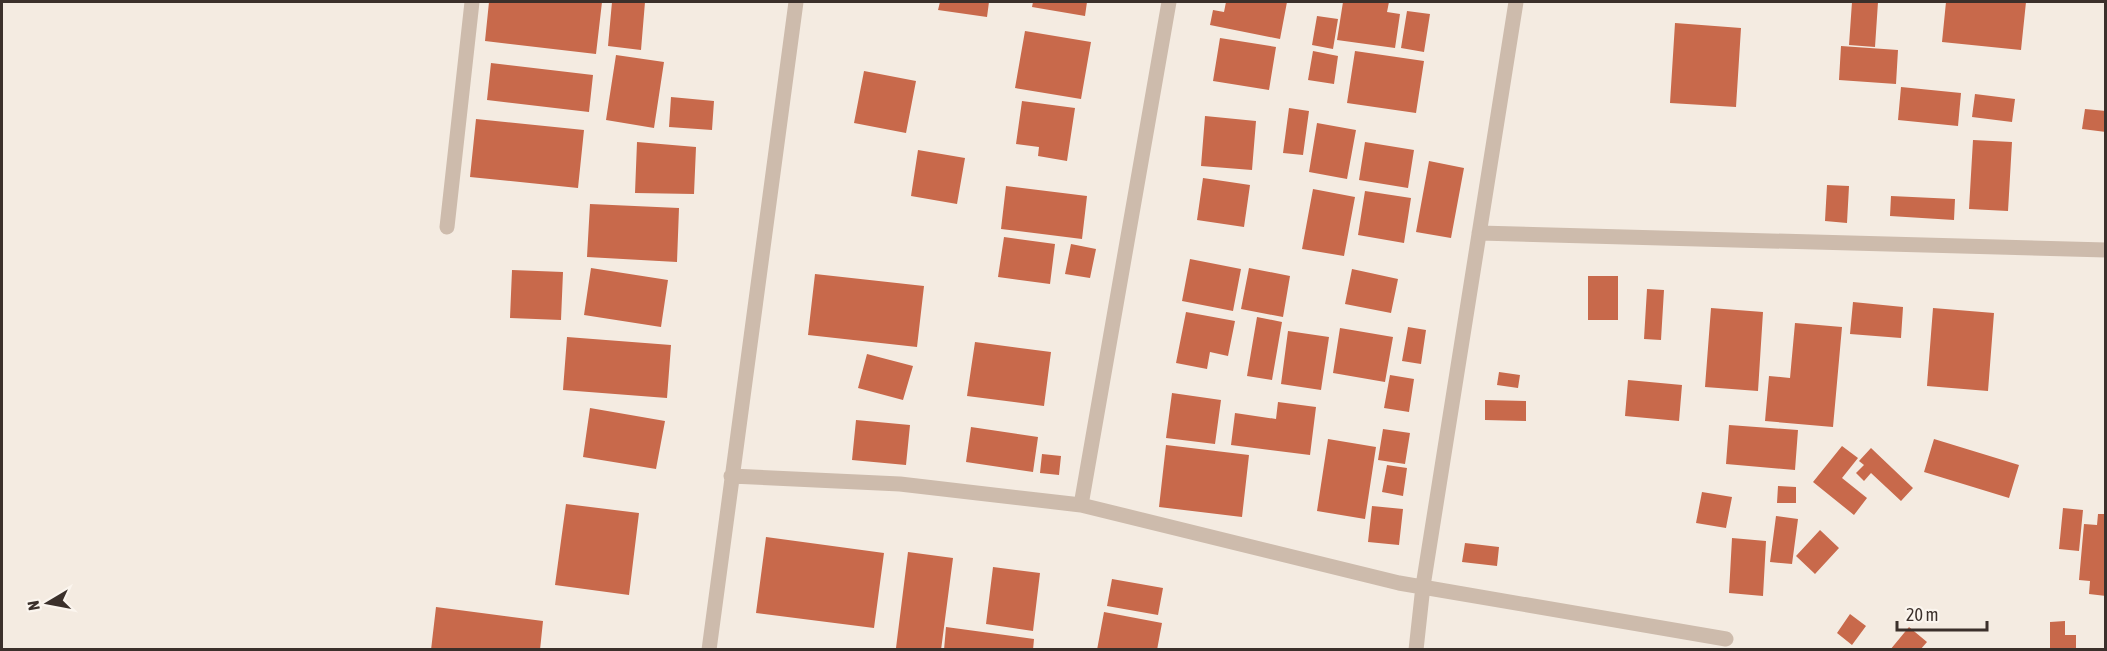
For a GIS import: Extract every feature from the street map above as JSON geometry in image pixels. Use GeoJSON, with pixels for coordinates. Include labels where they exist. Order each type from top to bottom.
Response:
{"type":"FeatureCollection","features":[{"type":"Feature","properties":{"kind":"street"},"geometry":{"type":"LineString","coordinates":[[447,227],[472,2]]}},
{"type":"Feature","properties":{"kind":"street"},"geometry":{"type":"LineString","coordinates":[[709,650],[795,2]]}},
{"type":"Feature","properties":{"kind":"street"},"geometry":{"type":"LineString","coordinates":[[1081,505],[1169,2]]}},
{"type":"Feature","properties":{"kind":"street"},"geometry":{"type":"LineString","coordinates":[[1416,650],[1423,586],[1516,2]]}},
{"type":"Feature","properties":{"kind":"street"},"geometry":{"type":"LineString","coordinates":[[1479,233],[2106,250]]}},
{"type":"Feature","properties":{"kind":"street"},"geometry":{"type":"LineString","coordinates":[[731,476],[900,484],[1081,505],[1310,560],[1371,577],[1725,639]]}},
{"type":"Feature","properties":{"kind":"building"},"geometry":{"type":"Polygon","coordinates":[[[489,2],[602,2],[596,54],[485,41],[489,2]]]}},
{"type":"Feature","properties":{"kind":"building"},"geometry":{"type":"Polygon","coordinates":[[[612,2],[645,2],[641,50],[608,46],[612,2]]]}},
{"type":"Feature","properties":{"kind":"building"},"geometry":{"type":"Polygon","coordinates":[[[940,2],[989,2],[987,17],[938,10],[940,2]]]}},
{"type":"Feature","properties":{"kind":"building"},"geometry":{"type":"Polygon","coordinates":[[[1033,2],[1087,2],[1085,16],[1032,7],[1033,2]]]}},
{"type":"Feature","properties":{"kind":"building"},"geometry":{"type":"Polygon","coordinates":[[[1226,2],[1287,2],[1280,39],[1210,25],[1213,10],[1224,12],[1226,2]]]}},
{"type":"Feature","properties":{"kind":"building"},"geometry":{"type":"Polygon","coordinates":[[[1343,2],[1389,2],[1387,12],[1400,14],[1395,48],[1337,40],[1343,2]]]}},
{"type":"Feature","properties":{"kind":"building"},"geometry":{"type":"Polygon","coordinates":[[[1852,2],[1878,2],[1875,47],[1849,45],[1852,2]]]}},
{"type":"Feature","properties":{"kind":"building"},"geometry":{"type":"Polygon","coordinates":[[[1946,2],[2026,2],[2021,50],[1942,42],[1946,2]]]}},
{"type":"Feature","properties":{"kind":"building"},"geometry":{"type":"Polygon","coordinates":[[[1407,11],[1430,14],[1424,52],[1401,48],[1407,11]]]}},
{"type":"Feature","properties":{"kind":"building"},"geometry":{"type":"Polygon","coordinates":[[[1317,16],[1338,19],[1333,49],[1312,45],[1317,16]]]}},
{"type":"Feature","properties":{"kind":"building"},"geometry":{"type":"Polygon","coordinates":[[[1675,23],[1741,28],[1736,107],[1670,103],[1675,23]]]}},
{"type":"Feature","properties":{"kind":"building"},"geometry":{"type":"Polygon","coordinates":[[[1025,31],[1091,42],[1081,99],[1015,88],[1025,31]]]}},
{"type":"Feature","properties":{"kind":"building"},"geometry":{"type":"Polygon","coordinates":[[[1220,38],[1276,47],[1269,90],[1213,81],[1220,38]]]}},
{"type":"Feature","properties":{"kind":"building"},"geometry":{"type":"Polygon","coordinates":[[[1841,46],[1898,50],[1896,84],[1839,80],[1841,46]]]}},
{"type":"Feature","properties":{"kind":"building"},"geometry":{"type":"Polygon","coordinates":[[[1313,51],[1338,56],[1334,84],[1308,80],[1313,51]]]}},
{"type":"Feature","properties":{"kind":"building"},"geometry":{"type":"Polygon","coordinates":[[[1355,51],[1424,61],[1416,113],[1347,103],[1355,51]]]}},
{"type":"Feature","properties":{"kind":"building"},"geometry":{"type":"Polygon","coordinates":[[[616,55],[664,62],[654,128],[606,120],[616,55]]]}},
{"type":"Feature","properties":{"kind":"building"},"geometry":{"type":"Polygon","coordinates":[[[491,63],[593,75],[589,112],[487,100],[491,63]]]}},
{"type":"Feature","properties":{"kind":"building"},"geometry":{"type":"Polygon","coordinates":[[[864,71],[916,81],[906,133],[854,123],[864,71]]]}},
{"type":"Feature","properties":{"kind":"building"},"geometry":{"type":"Polygon","coordinates":[[[1901,87],[1961,93],[1958,126],[1898,120],[1901,87]]]}},
{"type":"Feature","properties":{"kind":"building"},"geometry":{"type":"Polygon","coordinates":[[[1975,94],[2015,99],[2012,122],[1972,117],[1975,94]]]}},
{"type":"Feature","properties":{"kind":"building"},"geometry":{"type":"Polygon","coordinates":[[[671,97],[714,101],[712,130],[669,127],[671,97]]]}},
{"type":"Feature","properties":{"kind":"building"},"geometry":{"type":"Polygon","coordinates":[[[1022,101],[1075,108],[1067,161],[1038,156],[1039,147],[1016,144],[1022,101]]]}},
{"type":"Feature","properties":{"kind":"building"},"geometry":{"type":"Polygon","coordinates":[[[1289,108],[1309,111],[1303,155],[1283,153],[1289,108]]]}},
{"type":"Feature","properties":{"kind":"building"},"geometry":{"type":"Polygon","coordinates":[[[2085,109],[2106,111],[2106,132],[2082,129],[2085,109]]]}},
{"type":"Feature","properties":{"kind":"building"},"geometry":{"type":"Polygon","coordinates":[[[1205,116],[1256,121],[1252,170],[1201,166],[1205,116]]]}},
{"type":"Feature","properties":{"kind":"building"},"geometry":{"type":"Polygon","coordinates":[[[476,119],[584,130],[578,188],[470,177],[476,119]]]}},
{"type":"Feature","properties":{"kind":"building"},"geometry":{"type":"Polygon","coordinates":[[[1317,123],[1356,130],[1347,179],[1309,172],[1317,123]]]}},
{"type":"Feature","properties":{"kind":"building"},"geometry":{"type":"Polygon","coordinates":[[[1973,140],[2012,142],[2008,211],[1969,209],[1973,140]]]}},
{"type":"Feature","properties":{"kind":"building"},"geometry":{"type":"Polygon","coordinates":[[[637,142],[696,147],[694,194],[635,193],[637,142]]]}},
{"type":"Feature","properties":{"kind":"building"},"geometry":{"type":"Polygon","coordinates":[[[1365,142],[1414,150],[1408,188],[1359,180],[1365,142]]]}},
{"type":"Feature","properties":{"kind":"building"},"geometry":{"type":"Polygon","coordinates":[[[918,150],[965,158],[957,204],[911,196],[918,150]]]}},
{"type":"Feature","properties":{"kind":"building"},"geometry":{"type":"Polygon","coordinates":[[[1429,161],[1464,168],[1451,238],[1416,232],[1429,161]]]}},
{"type":"Feature","properties":{"kind":"building"},"geometry":{"type":"Polygon","coordinates":[[[1203,178],[1250,185],[1244,227],[1197,220],[1203,178]]]}},
{"type":"Feature","properties":{"kind":"building"},"geometry":{"type":"Polygon","coordinates":[[[1827,185],[1849,186],[1847,223],[1825,221],[1827,185]]]}},
{"type":"Feature","properties":{"kind":"building"},"geometry":{"type":"Polygon","coordinates":[[[1006,186],[1087,196],[1082,239],[1001,229],[1006,186]]]}},
{"type":"Feature","properties":{"kind":"building"},"geometry":{"type":"Polygon","coordinates":[[[1313,189],[1355,197],[1344,256],[1302,249],[1313,189]]]}},
{"type":"Feature","properties":{"kind":"building"},"geometry":{"type":"Polygon","coordinates":[[[1365,191],[1411,198],[1404,243],[1358,235],[1365,191]]]}},
{"type":"Feature","properties":{"kind":"building"},"geometry":{"type":"Polygon","coordinates":[[[1891,196],[1955,199],[1954,220],[1890,216],[1891,196]]]}},
{"type":"Feature","properties":{"kind":"building"},"geometry":{"type":"Polygon","coordinates":[[[590,204],[679,208],[677,262],[587,257],[590,204]]]}},
{"type":"Feature","properties":{"kind":"building"},"geometry":{"type":"Polygon","coordinates":[[[1004,237],[1055,244],[1050,284],[998,277],[1004,237]]]}},
{"type":"Feature","properties":{"kind":"building"},"geometry":{"type":"Polygon","coordinates":[[[1071,244],[1096,249],[1090,278],[1065,274],[1071,244]]]}},
{"type":"Feature","properties":{"kind":"building"},"geometry":{"type":"Polygon","coordinates":[[[1190,259],[1241,269],[1233,311],[1182,301],[1190,259]]]}},
{"type":"Feature","properties":{"kind":"building"},"geometry":{"type":"Polygon","coordinates":[[[591,268],[668,280],[661,327],[584,315],[591,268]]]}},
{"type":"Feature","properties":{"kind":"building"},"geometry":{"type":"Polygon","coordinates":[[[1249,268],[1290,276],[1283,317],[1241,309],[1249,268]]]}},
{"type":"Feature","properties":{"kind":"building"},"geometry":{"type":"Polygon","coordinates":[[[1352,269],[1398,279],[1391,313],[1345,304],[1352,269]]]}},
{"type":"Feature","properties":{"kind":"building"},"geometry":{"type":"Polygon","coordinates":[[[512,270],[563,272],[561,320],[510,318],[512,270]]]}},
{"type":"Feature","properties":{"kind":"building"},"geometry":{"type":"Polygon","coordinates":[[[815,274],[924,286],[917,347],[808,335],[815,274]]]}},
{"type":"Feature","properties":{"kind":"building"},"geometry":{"type":"Polygon","coordinates":[[[1588,276],[1618,276],[1618,320],[1588,320],[1588,276]]]}},
{"type":"Feature","properties":{"kind":"building"},"geometry":{"type":"Polygon","coordinates":[[[1647,289],[1664,290],[1661,340],[1644,339],[1647,289]]]}},
{"type":"Feature","properties":{"kind":"building"},"geometry":{"type":"Polygon","coordinates":[[[1853,302],[1903,307],[1901,338],[1850,334],[1853,302]]]}},
{"type":"Feature","properties":{"kind":"building"},"geometry":{"type":"Polygon","coordinates":[[[1711,308],[1763,312],[1758,391],[1705,387],[1711,308]]]}},
{"type":"Feature","properties":{"kind":"building"},"geometry":{"type":"Polygon","coordinates":[[[1933,308],[1994,313],[1988,391],[1927,386],[1933,308]]]}},
{"type":"Feature","properties":{"kind":"building"},"geometry":{"type":"Polygon","coordinates":[[[1186,312],[1235,321],[1228,356],[1210,352],[1207,369],[1176,363],[1186,312]]]}},
{"type":"Feature","properties":{"kind":"building"},"geometry":{"type":"Polygon","coordinates":[[[1257,317],[1282,322],[1272,380],[1247,376],[1257,317]]]}},
{"type":"Feature","properties":{"kind":"building"},"geometry":{"type":"Polygon","coordinates":[[[1795,323],[1842,327],[1833,427],[1765,421],[1769,376],[1790,378],[1795,323]]]}},
{"type":"Feature","properties":{"kind":"building"},"geometry":{"type":"Polygon","coordinates":[[[1408,327],[1426,330],[1421,364],[1402,361],[1408,327]]]}},
{"type":"Feature","properties":{"kind":"building"},"geometry":{"type":"Polygon","coordinates":[[[1340,328],[1393,337],[1385,382],[1333,373],[1340,328]]]}},
{"type":"Feature","properties":{"kind":"building"},"geometry":{"type":"Polygon","coordinates":[[[1288,331],[1329,337],[1321,390],[1281,384],[1288,331]]]}},
{"type":"Feature","properties":{"kind":"building"},"geometry":{"type":"Polygon","coordinates":[[[567,337],[671,345],[667,398],[563,390],[567,337]]]}},
{"type":"Feature","properties":{"kind":"building"},"geometry":{"type":"Polygon","coordinates":[[[975,342],[1051,352],[1044,406],[967,396],[975,342]]]}},
{"type":"Feature","properties":{"kind":"building"},"geometry":{"type":"Polygon","coordinates":[[[867,354],[913,366],[903,400],[858,388],[867,354]]]}},
{"type":"Feature","properties":{"kind":"building"},"geometry":{"type":"Polygon","coordinates":[[[1499,372],[1520,375],[1518,388],[1497,385],[1499,372]]]}},
{"type":"Feature","properties":{"kind":"building"},"geometry":{"type":"Polygon","coordinates":[[[1390,375],[1414,379],[1409,412],[1384,408],[1390,375]]]}},
{"type":"Feature","properties":{"kind":"building"},"geometry":{"type":"Polygon","coordinates":[[[1628,380],[1682,385],[1679,421],[1625,416],[1628,380]]]}},
{"type":"Feature","properties":{"kind":"building"},"geometry":{"type":"Polygon","coordinates":[[[1172,393],[1221,400],[1215,444],[1166,438],[1172,393]]]}},
{"type":"Feature","properties":{"kind":"building"},"geometry":{"type":"Polygon","coordinates":[[[1485,400],[1526,401],[1526,421],[1485,420],[1485,400]]]}},
{"type":"Feature","properties":{"kind":"building"},"geometry":{"type":"Polygon","coordinates":[[[1278,402],[1316,407],[1310,455],[1231,445],[1235,413],[1276,419],[1278,402]]]}},
{"type":"Feature","properties":{"kind":"building"},"geometry":{"type":"Polygon","coordinates":[[[590,408],[665,421],[656,469],[583,457],[590,408]]]}},
{"type":"Feature","properties":{"kind":"building"},"geometry":{"type":"Polygon","coordinates":[[[856,420],[910,425],[906,465],[852,460],[856,420]]]}},
{"type":"Feature","properties":{"kind":"building"},"geometry":{"type":"Polygon","coordinates":[[[1729,425],[1798,430],[1795,470],[1726,464],[1729,425]]]}},
{"type":"Feature","properties":{"kind":"building"},"geometry":{"type":"Polygon","coordinates":[[[971,427],[1038,437],[1033,472],[966,462],[971,427]]]}},
{"type":"Feature","properties":{"kind":"building"},"geometry":{"type":"Polygon","coordinates":[[[1383,429],[1410,433],[1405,464],[1378,460],[1383,429]]]}},
{"type":"Feature","properties":{"kind":"building"},"geometry":{"type":"Polygon","coordinates":[[[1328,439],[1376,447],[1365,519],[1317,511],[1328,439]]]}},
{"type":"Feature","properties":{"kind":"building"},"geometry":{"type":"Polygon","coordinates":[[[1934,439],[2019,465],[2009,498],[1924,472],[1934,439]]]}},
{"type":"Feature","properties":{"kind":"building"},"geometry":{"type":"Polygon","coordinates":[[[1166,445],[1249,455],[1242,517],[1159,507],[1166,445]]]}},
{"type":"Feature","properties":{"kind":"building"},"geometry":{"type":"Polygon","coordinates":[[[1842,446],[1858,458],[1842,478],[1867,498],[1854,515],[1813,482],[1842,446]]]}},
{"type":"Feature","properties":{"kind":"building"},"geometry":{"type":"Polygon","coordinates":[[[1871,448],[1913,488],[1901,501],[1871,473],[1864,481],[1856,473],[1864,465],[1859,461],[1871,448]]]}},
{"type":"Feature","properties":{"kind":"building"},"geometry":{"type":"Polygon","coordinates":[[[1042,454],[1061,456],[1059,475],[1040,473],[1042,454]]]}},
{"type":"Feature","properties":{"kind":"building"},"geometry":{"type":"Polygon","coordinates":[[[1387,465],[1407,468],[1403,496],[1382,492],[1387,465]]]}},
{"type":"Feature","properties":{"kind":"building"},"geometry":{"type":"Polygon","coordinates":[[[1778,486],[1796,487],[1796,503],[1777,503],[1778,486]]]}},
{"type":"Feature","properties":{"kind":"building"},"geometry":{"type":"Polygon","coordinates":[[[1702,492],[1732,497],[1726,528],[1696,523],[1702,492]]]}},
{"type":"Feature","properties":{"kind":"building"},"geometry":{"type":"Polygon","coordinates":[[[566,504],[639,513],[629,595],[555,585],[566,504]]]}},
{"type":"Feature","properties":{"kind":"building"},"geometry":{"type":"Polygon","coordinates":[[[1372,506],[1403,509],[1399,545],[1368,542],[1372,506]]]}},
{"type":"Feature","properties":{"kind":"building"},"geometry":{"type":"Polygon","coordinates":[[[2063,508],[2083,510],[2079,551],[2059,549],[2063,508]]]}},
{"type":"Feature","properties":{"kind":"building"},"geometry":{"type":"Polygon","coordinates":[[[2098,514],[2106,514],[2106,596],[2089,594],[2090,581],[2079,580],[2084,524],[2097,525],[2098,514]]]}},
{"type":"Feature","properties":{"kind":"building"},"geometry":{"type":"Polygon","coordinates":[[[1776,516],[1798,519],[1792,564],[1770,562],[1776,516]]]}},
{"type":"Feature","properties":{"kind":"building"},"geometry":{"type":"Polygon","coordinates":[[[1820,530],[1839,548],[1815,574],[1796,556],[1820,530]]]}},
{"type":"Feature","properties":{"kind":"building"},"geometry":{"type":"Polygon","coordinates":[[[766,537],[884,553],[874,628],[756,613],[766,537]]]}},
{"type":"Feature","properties":{"kind":"building"},"geometry":{"type":"Polygon","coordinates":[[[1732,538],[1766,541],[1763,596],[1729,593],[1732,538]]]}},
{"type":"Feature","properties":{"kind":"building"},"geometry":{"type":"Polygon","coordinates":[[[1465,543],[1499,547],[1497,566],[1462,562],[1465,543]]]}},
{"type":"Feature","properties":{"kind":"building"},"geometry":{"type":"Polygon","coordinates":[[[908,552],[953,558],[941,650],[896,648],[908,552]]]}},
{"type":"Feature","properties":{"kind":"building"},"geometry":{"type":"Polygon","coordinates":[[[993,567],[1040,573],[1033,631],[986,624],[993,567]]]}},
{"type":"Feature","properties":{"kind":"building"},"geometry":{"type":"Polygon","coordinates":[[[1112,579],[1163,588],[1158,615],[1107,606],[1112,579]]]}},
{"type":"Feature","properties":{"kind":"building"},"geometry":{"type":"Polygon","coordinates":[[[436,607],[543,621],[540,650],[431,650],[436,607]]]}},
{"type":"Feature","properties":{"kind":"building"},"geometry":{"type":"Polygon","coordinates":[[[1104,612],[1162,623],[1157,650],[1097,650],[1104,612]]]}},
{"type":"Feature","properties":{"kind":"building"},"geometry":{"type":"Polygon","coordinates":[[[1850,614],[1866,626],[1852,645],[1837,633],[1850,614]]]}},
{"type":"Feature","properties":{"kind":"building"},"geometry":{"type":"Polygon","coordinates":[[[2065,621],[2065,635],[2076,635],[2076,650],[2050,650],[2050,622],[2065,621]]]}},
{"type":"Feature","properties":{"kind":"building"},"geometry":{"type":"Polygon","coordinates":[[[946,627],[1034,639],[1033,650],[944,650],[946,627]]]}},
{"type":"Feature","properties":{"kind":"building"},"geometry":{"type":"Polygon","coordinates":[[[1909,627],[1927,642],[1920,650],[1890,650],[1909,627]]]}}]}
